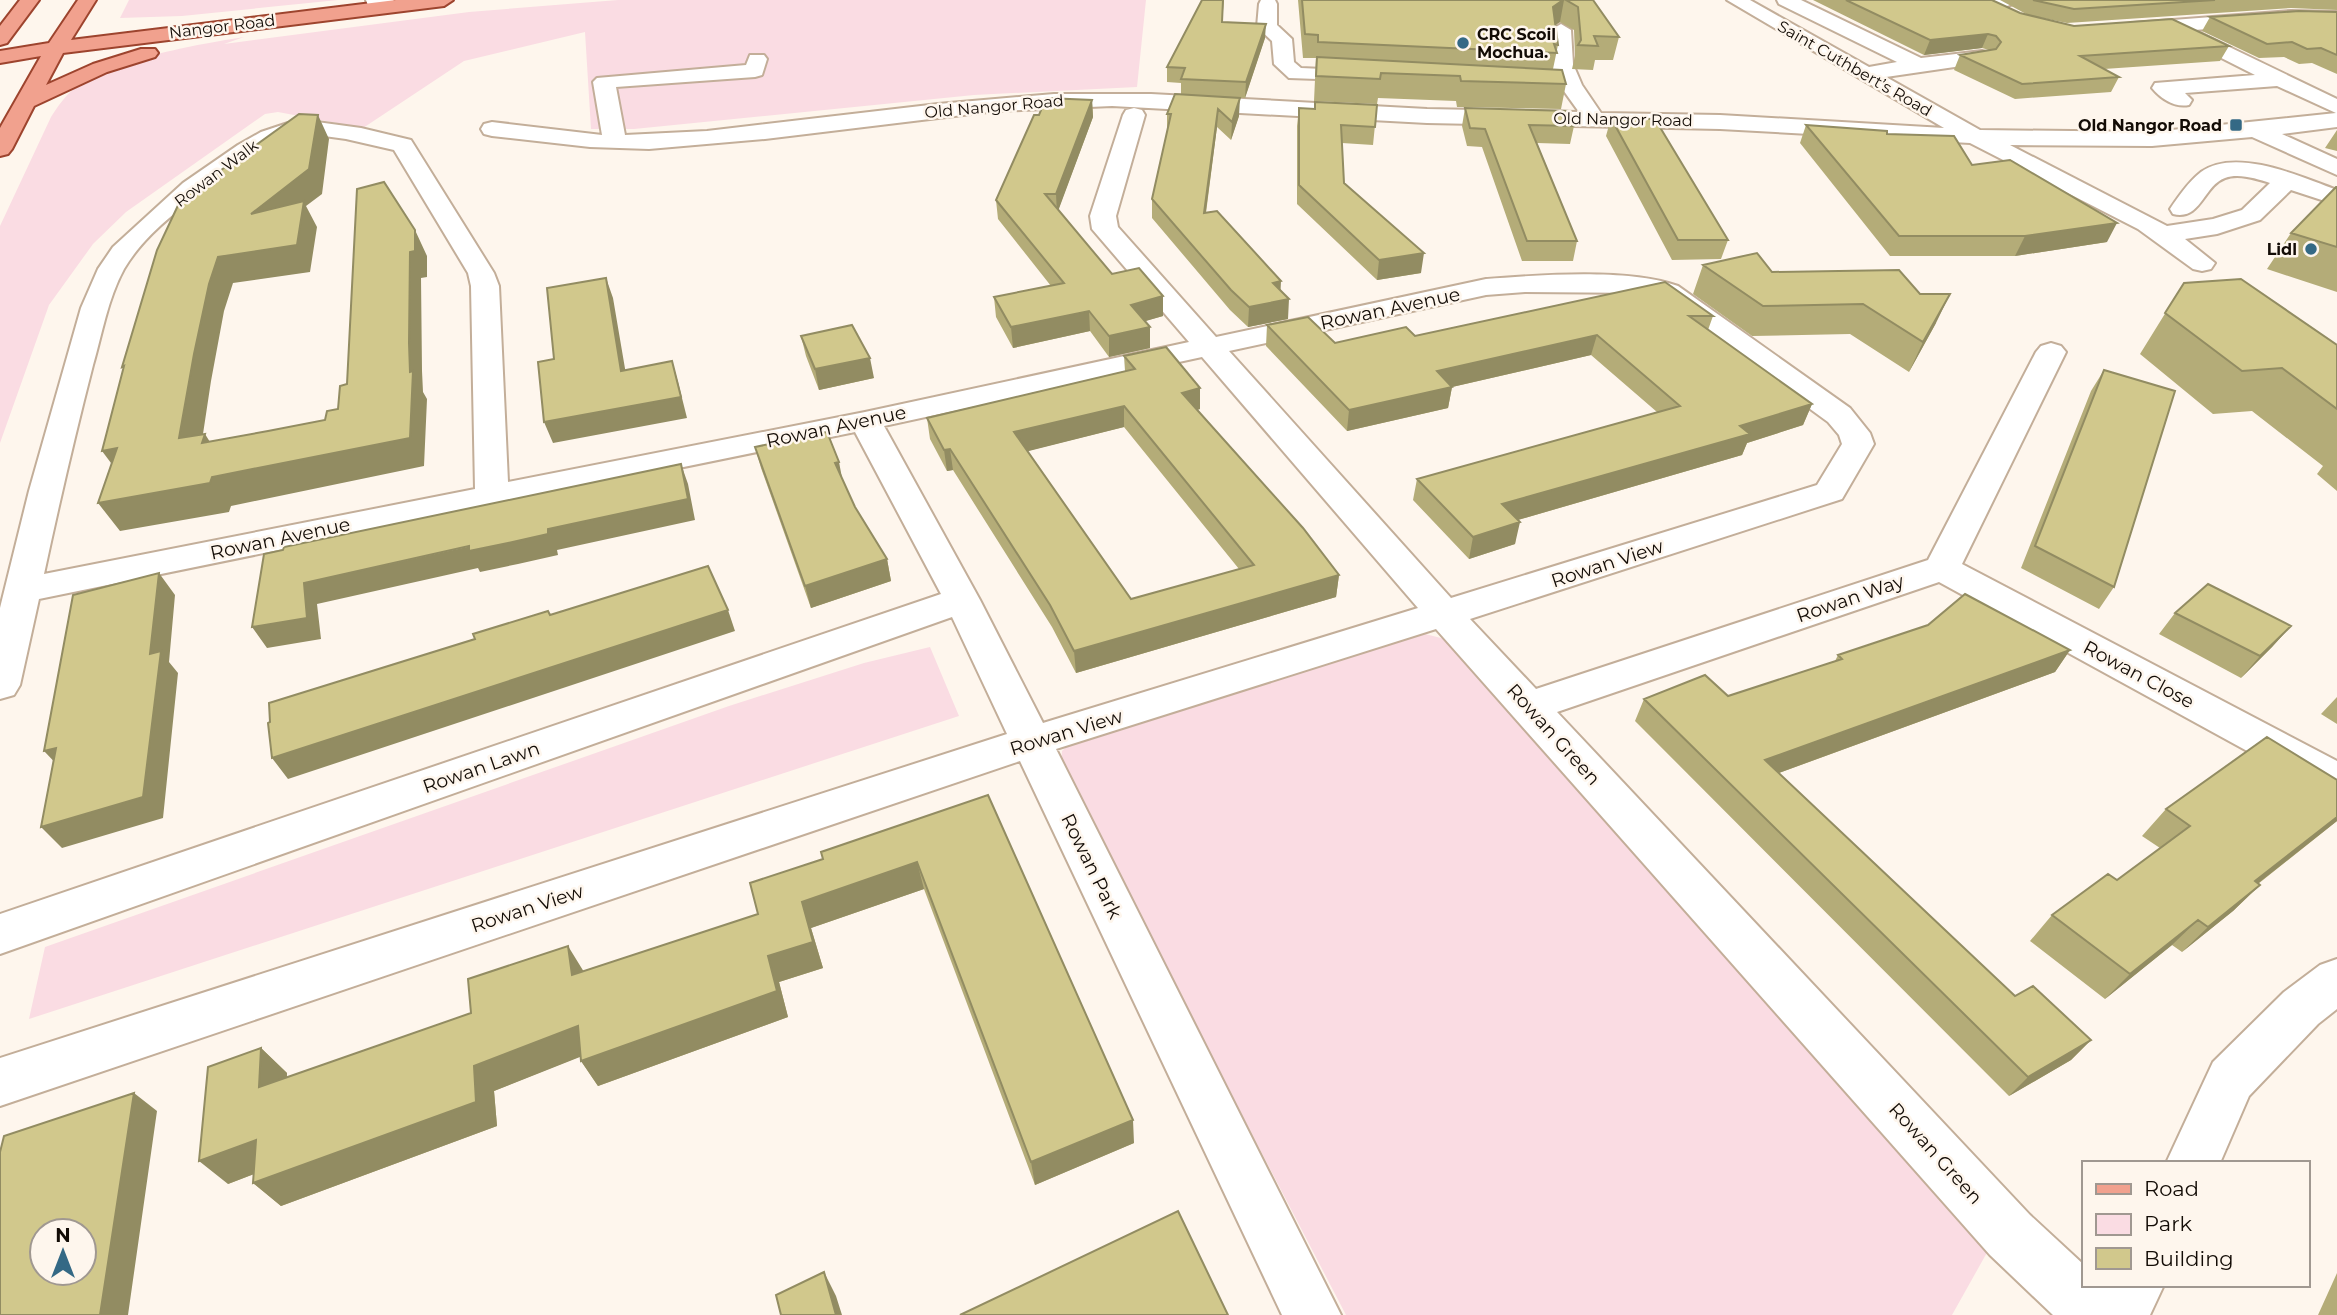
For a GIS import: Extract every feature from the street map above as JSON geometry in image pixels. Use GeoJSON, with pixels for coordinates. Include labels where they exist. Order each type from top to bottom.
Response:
{"type":"FeatureCollection","features":[{"type":"Feature","properties":{"kind":"main road"},"geometry":{"type":"LineString","coordinates":[[0,20],[29,0]]}},
{"type":"Feature","properties":{"kind":"main road"},"geometry":{"type":"LineString","coordinates":[[0,39],[29,0]]}},
{"type":"Feature","properties":{"kind":"main road"},"geometry":{"type":"LineString","coordinates":[[0,149],[28,102],[54,48],[87,0]]}},
{"type":"Feature","properties":{"kind":"main road","name":"Nangor Road"},"geometry":{"type":"LineString","coordinates":[[0,57],[320,13],[379,2],[444,0]]}},
{"type":"Feature","properties":{"kind":"main road"},"geometry":{"type":"LineString","coordinates":[[28,102],[127,58],[222,37],[270,30],[320,13]]}},
{"type":"Feature","properties":{"kind":"street","name":"Saint Cuthbert’s Road"},"geometry":{"type":"LineString","coordinates":[[1736,0],[1974,136],[2106,201],[2161,234],[2202,263]]}},
{"type":"Feature","properties":{"kind":"street"},"geometry":{"type":"LineString","coordinates":[[1786,0],[1917,65]]}},
{"type":"Feature","properties":{"kind":"street"},"geometry":{"type":"LineString","coordinates":[[1978,1],[2011,8]]}},
{"type":"Feature","properties":{"kind":"street"},"geometry":{"type":"LineString","coordinates":[[2252,1],[2291,17]]}},
{"type":"Feature","properties":{"kind":"street"},"geometry":{"type":"LineString","coordinates":[[1268,4],[1267,27],[1282,38],[1284,64],[1296,74],[1388,78]]}},
{"type":"Feature","properties":{"kind":"street"},"geometry":{"type":"LineString","coordinates":[[2120,30],[2291,17],[2337,18]]}},
{"type":"Feature","properties":{"kind":"street"},"geometry":{"type":"LineString","coordinates":[[2172,27],[2337,107]]}},
{"type":"Feature","properties":{"kind":"street"},"geometry":{"type":"LineString","coordinates":[[1561,30],[1563,64],[1572,87],[1582,98],[1592,117]]}},
{"type":"Feature","properties":{"kind":"street"},"geometry":{"type":"LineString","coordinates":[[1865,74],[1982,57]]}},
{"type":"Feature","properties":{"kind":"street"},"geometry":{"type":"LineString","coordinates":[[615,142],[604,82],[755,71],[757,59]]}},
{"type":"Feature","properties":{"kind":"street"},"geometry":{"type":"LineString","coordinates":[[1484,60],[1563,64]]}},
{"type":"Feature","properties":{"kind":"street"},"geometry":{"type":"LineString","coordinates":[[2181,100],[2163,88],[2278,79]]}},
{"type":"Feature","properties":{"kind":"street"},"geometry":{"type":"LineString","coordinates":[[1544,85],[1572,87]]}},
{"type":"Feature","properties":{"kind":"street","name":"Old Nangor Road"},"geometry":{"type":"LineString","coordinates":[[492,128],[580,141],[690,139],[958,107],[1064,100],[1137,100],[1430,116],[1592,117],[1974,136],[2149,139],[2257,131],[2337,120]]}},
{"type":"Feature","properties":{"kind":"street","name":"Rowan Green"},"geometry":{"type":"LineString","coordinates":[[1135,115],[1104,216],[1105,229],[1445,615],[2010,1235],[2095,1315]]}},
{"type":"Feature","properties":{"kind":"street","name":"Rowan Walk"},"geometry":{"type":"LineString","coordinates":[[0,685],[63,419],[93,314],[111,268],[146,227],[261,139],[284,131],[314,128],[403,145],[481,272],[485,286],[492,495]]}},
{"type":"Feature","properties":{"kind":"street"},"geometry":{"type":"LineString","coordinates":[[2257,131],[2337,168]]}},
{"type":"Feature","properties":{"kind":"street"},"geometry":{"type":"LineString","coordinates":[[2182,209],[2212,175],[2227,168],[2244,169],[2337,198]]}},
{"type":"Feature","properties":{"kind":"street"},"geometry":{"type":"LineString","coordinates":[[2161,234],[2217,226],[2251,215],[2285,182]]}},
{"type":"Feature","properties":{"kind":"street"},"geometry":{"type":"LineString","coordinates":[[2266,200],[2337,220]]}},
{"type":"Feature","properties":{"kind":"street","name":"Rowan Avenue"},"geometry":{"type":"LineString","coordinates":[[24,590],[865,421],[1486,287],[1525,284],[1650,285]]}},
{"type":"Feature","properties":{"kind":"street","name":"Rowan View"},"geometry":{"type":"LineString","coordinates":[[0,1082],[992,754],[1032,744],[1445,615],[1830,492],[1858,444],[1854,433],[1839,415],[1706,317],[1668,292],[1650,285]]}},
{"type":"Feature","properties":{"kind":"street"},"geometry":{"type":"LineString","coordinates":[[1942,568],[2051,352]]}},
{"type":"Feature","properties":{"kind":"street","name":"Rowan Park"},"geometry":{"type":"LineString","coordinates":[[865,421],[962,600],[1312,1315]]}},
{"type":"Feature","properties":{"kind":"street","name":"Rowan Way"},"geometry":{"type":"LineString","coordinates":[[1529,706],[1942,568]]}},
{"type":"Feature","properties":{"kind":"street","name":"Rowan Close"},"geometry":{"type":"LineString","coordinates":[[1942,568],[2337,780]]}},
{"type":"Feature","properties":{"kind":"street","name":"Rowan Lawn"},"geometry":{"type":"LineString","coordinates":[[0,934],[962,600]]}},
{"type":"Feature","properties":{"kind":"street"},"geometry":{"type":"LineString","coordinates":[[2194,1161],[2231,1079],[2301,1008],[2337,980]]}},
{"type":"Feature","properties":{"kind":"street"},"geometry":{"type":"LineString","coordinates":[[2119,1315],[2134,1287]]}},
{"type":"Feature","properties":{"kind":"green space"},"geometry":{"type":"Polygon","coordinates":[[[129,0],[338,0],[182,16],[120,18],[129,0]]]}},
{"type":"Feature","properties":{"kind":"green space"},"geometry":{"type":"Polygon","coordinates":[[[618,0],[1146,0],[1137,87],[974,95],[634,129],[591,129],[585,32],[464,61],[363,128],[278,112],[265,114],[126,212],[93,244],[49,305],[0,443],[0,226],[51,117],[75,88],[109,69],[132,61],[244,37],[224,44],[469,12],[618,0]]]}},
{"type":"Feature","properties":{"kind":"green space"},"geometry":{"type":"Polygon","coordinates":[[[1425,634],[1449,640],[1989,1249],[1952,1315],[1346,1315],[1061,767],[1062,751],[1070,743],[1425,634]]]}},
{"type":"Feature","properties":{"kind":"green space"},"geometry":{"type":"Polygon","coordinates":[[[930,647],[959,716],[29,1019],[45,947],[729,706],[864,663],[930,647]]]}},
{"type":"Feature","properties":{"kind":"building"},"geometry":{"type":"Polygon","coordinates":[[[1202,0],[1223,0],[1222,22],[1266,24],[1246,82],[1181,79],[1185,68],[1167,67],[1202,0]]]}},
{"type":"Feature","properties":{"kind":"building"},"geometry":{"type":"Polygon","coordinates":[[[1302,0],[1563,0],[1553,7],[1558,45],[1554,44],[1557,53],[1318,42],[1318,35],[1305,34],[1302,0]]]}},
{"type":"Feature","properties":{"kind":"building"},"geometry":{"type":"Polygon","coordinates":[[[1566,0],[1593,0],[1619,37],[1594,36],[1598,46],[1578,45],[1581,40],[1578,7],[1566,0]]]}},
{"type":"Feature","properties":{"kind":"building"},"geometry":{"type":"Polygon","coordinates":[[[1846,0],[1992,0],[2020,13],[2074,26],[2172,19],[2229,46],[2080,56],[2119,77],[2022,84],[1960,55],[1996,49],[2001,42],[1996,36],[1988,34],[1930,40],[1846,0]]]}},
{"type":"Feature","properties":{"kind":"building"},"geometry":{"type":"Polygon","coordinates":[[[2033,0],[2215,0],[2074,9],[2033,0]]]}},
{"type":"Feature","properties":{"kind":"building"},"geometry":{"type":"Polygon","coordinates":[[[2299,11],[2337,12],[2337,55],[2321,48],[2307,49],[2292,42],[2267,44],[2210,17],[2299,11]]]}},
{"type":"Feature","properties":{"kind":"building"},"geometry":{"type":"Polygon","coordinates":[[[1317,57],[1562,70],[1566,84],[1461,81],[1460,76],[1381,73],[1380,79],[1316,76],[1317,57]]]}},
{"type":"Feature","properties":{"kind":"building"},"geometry":{"type":"Polygon","coordinates":[[[1175,94],[1240,98],[1232,122],[1218,109],[1204,213],[1217,211],[1281,281],[1273,283],[1289,299],[1249,307],[1152,199],[1171,114],[1167,114],[1175,94]]]}},
{"type":"Feature","properties":{"kind":"building"},"geometry":{"type":"Polygon","coordinates":[[[1046,98],[1092,100],[1056,194],[1045,194],[1112,274],[1139,268],[1163,296],[1131,305],[1150,327],[1109,336],[1089,311],[1011,327],[994,297],[1064,283],[996,200],[1034,115],[1039,115],[1046,98]]]}},
{"type":"Feature","properties":{"kind":"building"},"geometry":{"type":"Polygon","coordinates":[[[1315,102],[1377,105],[1375,127],[1341,125],[1344,183],[1424,253],[1379,260],[1299,185],[1299,108],[1315,109],[1315,102]]]}},
{"type":"Feature","properties":{"kind":"building"},"geometry":{"type":"Polygon","coordinates":[[[1465,108],[1570,111],[1574,126],[1529,125],[1577,241],[1527,241],[1485,129],[1470,128],[1465,108]]]}},
{"type":"Feature","properties":{"kind":"building"},"geometry":{"type":"Polygon","coordinates":[[[299,114],[318,115],[309,169],[251,214],[304,201],[297,245],[218,257],[209,284],[179,438],[205,434],[202,443],[268,431],[325,420],[327,411],[338,409],[340,386],[347,384],[357,189],[384,182],[415,230],[415,251],[410,252],[409,343],[410,372],[413,371],[410,438],[212,477],[210,483],[98,503],[117,448],[102,451],[124,366],[122,367],[157,250],[181,199],[299,114]]]}},
{"type":"Feature","properties":{"kind":"building"},"geometry":{"type":"Polygon","coordinates":[[[1611,118],[1655,119],[1728,240],[1678,240],[1611,118]]]}},
{"type":"Feature","properties":{"kind":"building"},"geometry":{"type":"Polygon","coordinates":[[[1806,125],[1887,131],[1887,134],[1954,136],[1972,165],[2010,160],[2117,223],[2025,236],[1899,236],[1806,125]]]}},
{"type":"Feature","properties":{"kind":"building"},"geometry":{"type":"Polygon","coordinates":[[[2336,187],[2337,247],[2291,233],[2336,187]]]}},
{"type":"Feature","properties":{"kind":"building"},"geometry":{"type":"Polygon","coordinates":[[[1757,253],[1772,272],[1899,270],[1920,294],[1950,294],[1923,342],[1863,304],[1763,306],[1703,265],[1757,253]]]}},
{"type":"Feature","properties":{"kind":"building"},"geometry":{"type":"Polygon","coordinates":[[[606,278],[621,371],[672,361],[681,397],[544,422],[538,362],[554,359],[547,288],[606,278]]]}},
{"type":"Feature","properties":{"kind":"building"},"geometry":{"type":"Polygon","coordinates":[[[2241,279],[2337,345],[2337,409],[2282,368],[2242,371],[2165,313],[2184,283],[2241,279]]]}},
{"type":"Feature","properties":{"kind":"building"},"geometry":{"type":"Polygon","coordinates":[[[1665,282],[1713,316],[1689,316],[1812,404],[1740,426],[1750,434],[1502,504],[1520,522],[1473,537],[1417,479],[1680,406],[1597,335],[1437,371],[1452,387],[1349,410],[1267,325],[1308,317],[1335,343],[1406,327],[1415,336],[1665,282]]]}},
{"type":"Feature","properties":{"kind":"building"},"geometry":{"type":"Polygon","coordinates":[[[852,325],[870,358],[815,369],[801,336],[852,325]]]}},
{"type":"Feature","properties":{"kind":"building"},"geometry":{"type":"Polygon","coordinates":[[[1166,347],[1200,388],[1182,393],[1303,528],[1339,575],[1074,651],[1050,605],[950,449],[944,450],[927,418],[1135,369],[1124,356],[1166,347]],[[1124,406],[1014,432],[1131,599],[1254,565],[1124,406]]]}},
{"type":"Feature","properties":{"kind":"building"},"geometry":{"type":"Polygon","coordinates":[[[2104,370],[2175,391],[2114,587],[2035,546],[2104,370]]]}},
{"type":"Feature","properties":{"kind":"building"},"geometry":{"type":"Polygon","coordinates":[[[827,432],[839,462],[835,463],[855,507],[887,559],[805,586],[755,447],[827,432]]]}},
{"type":"Feature","properties":{"kind":"building"},"geometry":{"type":"Polygon","coordinates":[[[681,464],[688,499],[548,529],[548,534],[508,543],[469,551],[469,546],[304,583],[307,618],[252,627],[264,554],[283,550],[284,547],[681,464]]]}},
{"type":"Feature","properties":{"kind":"building"},"geometry":{"type":"Polygon","coordinates":[[[708,566],[728,610],[272,758],[269,703],[475,639],[473,634],[548,611],[550,615],[708,566]]]}},
{"type":"Feature","properties":{"kind":"building"},"geometry":{"type":"Polygon","coordinates":[[[159,573],[150,654],[161,651],[143,797],[41,827],[56,748],[44,751],[73,595],[159,573]]]}},
{"type":"Feature","properties":{"kind":"building"},"geometry":{"type":"Polygon","coordinates":[[[2208,584],[2291,626],[2260,656],[2175,613],[2208,584]]]}},
{"type":"Feature","properties":{"kind":"building"},"geometry":{"type":"Polygon","coordinates":[[[1965,594],[2070,650],[1765,760],[2015,996],[2033,986],[2091,1040],[2028,1077],[1644,699],[1705,675],[1728,696],[1842,659],[1838,655],[1928,625],[1965,594]]]}},
{"type":"Feature","properties":{"kind":"building"},"geometry":{"type":"Polygon","coordinates":[[[2267,737],[2337,780],[2337,817],[2255,881],[2260,885],[2208,927],[2198,920],[2130,974],[2052,915],[2108,874],[2117,880],[2190,826],[2166,809],[2267,737]]]}},
{"type":"Feature","properties":{"kind":"building"},"geometry":{"type":"Polygon","coordinates":[[[988,795],[1133,1120],[1031,1162],[917,862],[802,902],[813,942],[768,956],[777,991],[581,1061],[578,1026],[474,1066],[476,1102],[253,1183],[256,1140],[199,1161],[208,1067],[261,1048],[259,1087],[471,1013],[468,979],[568,946],[572,975],[758,914],[750,883],[823,859],[821,852],[988,795]]]}},
{"type":"Feature","properties":{"kind":"building"},"geometry":{"type":"Polygon","coordinates":[[[134,1093],[100,1315],[0,1315],[0,1152],[4,1136],[134,1093]]]}},
{"type":"Feature","properties":{"kind":"building"},"geometry":{"type":"Polygon","coordinates":[[[1178,1211],[1228,1315],[960,1315],[1178,1211]]]}},
{"type":"Feature","properties":{"kind":"building"},"geometry":{"type":"Polygon","coordinates":[[[824,1272],[836,1315],[781,1315],[776,1295],[824,1272]]]}},
{"type":"Feature","properties":{"kind":"place","name":"CRC Scoil Mochua."},"geometry":{"type":"Point","coordinates":[1463,43]}},
{"type":"Feature","properties":{"kind":"place","name":"Old Nangor Road"},"geometry":{"type":"Point","coordinates":[2236,125]}},
{"type":"Feature","properties":{"kind":"place","name":"Lidl"},"geometry":{"type":"Point","coordinates":[2311,249]}}]}
